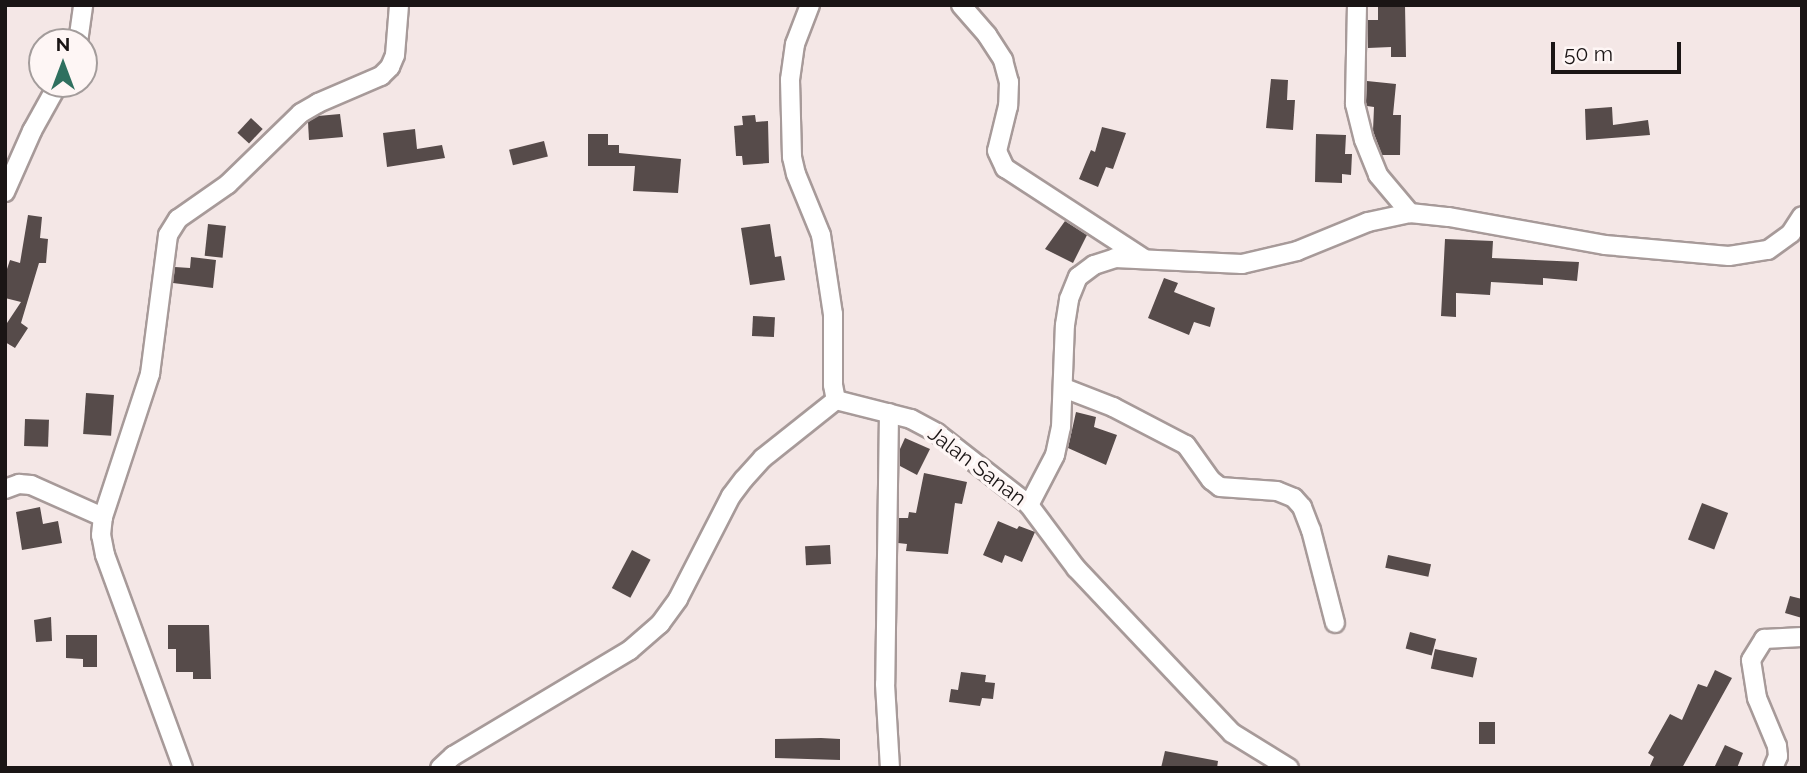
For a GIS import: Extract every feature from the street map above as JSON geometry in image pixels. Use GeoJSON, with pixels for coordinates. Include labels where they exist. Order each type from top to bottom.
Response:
{"type":"FeatureCollection","features":[{"type":"Feature","properties":{"kind":"street"},"geometry":{"type":"LineString","coordinates":[[80,28],[83,5]]}},
{"type":"Feature","properties":{"kind":"street"},"geometry":{"type":"LineString","coordinates":[[183,768],[104,555],[100,535],[103,517],[150,374],[172,226],[228,184],[301,113],[381,76],[390,67],[395,55],[399,5]]}},
{"type":"Feature","properties":{"kind":"street"},"geometry":{"type":"LineString","coordinates":[[440,768],[453,756],[630,650],[660,624],[678,599],[731,496],[744,479],[763,458],[836,400],[833,385],[833,314],[821,235],[796,174],[792,157],[790,80],[795,44],[810,5]]}},
{"type":"Feature","properties":{"kind":"street"},"geometry":{"type":"LineString","coordinates":[[961,5],[987,35],[1003,60],[1009,82],[1008,106],[997,150],[1005,168],[1144,259]]}},
{"type":"Feature","properties":{"kind":"street"},"geometry":{"type":"LineString","coordinates":[[1357,5],[1355,104],[1364,140],[1378,175],[1410,214]]}},
{"type":"Feature","properties":{"kind":"street"},"geometry":{"type":"LineString","coordinates":[[5,192],[32,131],[50,98]]}},
{"type":"Feature","properties":{"kind":"street"},"geometry":{"type":"LineString","coordinates":[[1030,505],[1055,454],[1061,427],[1065,325],[1073,286],[1094,265],[1115,258],[1185,264],[1242,264],[1297,251],[1368,222],[1410,214],[1449,217],[1605,245],[1728,256],[1768,250],[1791,233],[1802,216]]}},
{"type":"Feature","properties":{"kind":"street"},"geometry":{"type":"LineString","coordinates":[[1064,388],[1113,407],[1186,445],[1211,480],[1220,486],[1278,491],[1294,498],[1302,507],[1311,530],[1335,623]]}},
{"type":"Feature","properties":{"kind":"street","name":"Jalan Sanan"},"geometry":{"type":"LineString","coordinates":[[836,400],[911,419],[937,433],[1030,505],[1076,568],[1232,733],[1289,768]]}},
{"type":"Feature","properties":{"kind":"street"},"geometry":{"type":"LineString","coordinates":[[889,413],[885,684],[890,768]]}},
{"type":"Feature","properties":{"kind":"street"},"geometry":{"type":"LineString","coordinates":[[5,489],[19,484],[31,485],[103,517]]}},
{"type":"Feature","properties":{"kind":"street"},"geometry":{"type":"LineString","coordinates":[[1773,768],[1778,756],[1777,746],[1757,698],[1751,660],[1756,648],[1765,639],[1802,637]]}},
{"type":"Feature","properties":{"kind":"building"},"geometry":{"type":"Polygon","coordinates":[[[1378,5],[1405,5],[1406,57],[1391,57],[1391,47],[1368,48],[1368,20],[1378,20],[1378,5]]]}},
{"type":"Feature","properties":{"kind":"building"},"geometry":{"type":"Polygon","coordinates":[[[1271,79],[1288,80],[1287,100],[1295,100],[1293,130],[1266,128],[1271,79]]]}},
{"type":"Feature","properties":{"kind":"building"},"geometry":{"type":"Polygon","coordinates":[[[1367,81],[1396,84],[1393,115],[1401,115],[1400,155],[1382,155],[1373,131],[1374,107],[1367,106],[1366,103],[1367,81]]]}},
{"type":"Feature","properties":{"kind":"building"},"geometry":{"type":"Polygon","coordinates":[[[1612,107],[1613,125],[1648,120],[1650,135],[1586,140],[1585,109],[1612,107]]]}},
{"type":"Feature","properties":{"kind":"building"},"geometry":{"type":"Polygon","coordinates":[[[340,114],[343,137],[309,140],[308,122],[318,116],[340,114]]]}},
{"type":"Feature","properties":{"kind":"building"},"geometry":{"type":"Polygon","coordinates":[[[755,115],[756,122],[768,121],[769,163],[743,165],[742,156],[736,156],[734,126],[743,125],[742,116],[755,115]]]}},
{"type":"Feature","properties":{"kind":"building"},"geometry":{"type":"Polygon","coordinates":[[[251,118],[263,129],[249,144],[237,133],[251,118]]]}},
{"type":"Feature","properties":{"kind":"building"},"geometry":{"type":"Polygon","coordinates":[[[1102,127],[1126,133],[1113,169],[1106,167],[1098,187],[1079,179],[1091,150],[1095,152],[1102,127]]]}},
{"type":"Feature","properties":{"kind":"building"},"geometry":{"type":"Polygon","coordinates":[[[415,129],[417,149],[442,145],[445,158],[387,167],[383,133],[415,129]]]}},
{"type":"Feature","properties":{"kind":"building"},"geometry":{"type":"Polygon","coordinates":[[[588,134],[608,134],[608,145],[619,145],[619,153],[681,159],[678,193],[633,191],[635,166],[588,166],[588,134]]]}},
{"type":"Feature","properties":{"kind":"building"},"geometry":{"type":"Polygon","coordinates":[[[1316,134],[1346,135],[1345,154],[1352,154],[1351,175],[1342,174],[1342,183],[1315,182],[1316,134]]]}},
{"type":"Feature","properties":{"kind":"building"},"geometry":{"type":"Polygon","coordinates":[[[544,141],[548,157],[513,165],[509,150],[544,141]]]}},
{"type":"Feature","properties":{"kind":"building"},"geometry":{"type":"Polygon","coordinates":[[[28,215],[42,217],[40,238],[48,239],[46,263],[39,263],[21,323],[28,328],[15,348],[5,342],[5,326],[21,302],[5,298],[5,275],[10,260],[20,263],[28,215]]]}},
{"type":"Feature","properties":{"kind":"building"},"geometry":{"type":"Polygon","coordinates":[[[1065,221],[1087,235],[1073,263],[1045,249],[1065,221]]]}},
{"type":"Feature","properties":{"kind":"building"},"geometry":{"type":"Polygon","coordinates":[[[208,224],[226,226],[223,258],[205,256],[208,224]]]}},
{"type":"Feature","properties":{"kind":"building"},"geometry":{"type":"Polygon","coordinates":[[[770,224],[775,257],[781,256],[785,280],[750,285],[741,228],[770,224]]]}},
{"type":"Feature","properties":{"kind":"building"},"geometry":{"type":"Polygon","coordinates":[[[1445,239],[1493,241],[1492,258],[1579,262],[1577,281],[1543,278],[1543,285],[1491,282],[1490,295],[1456,293],[1456,317],[1441,316],[1445,239]]]}},
{"type":"Feature","properties":{"kind":"building"},"geometry":{"type":"Polygon","coordinates":[[[191,257],[216,260],[213,288],[173,283],[175,267],[190,268],[191,257]]]}},
{"type":"Feature","properties":{"kind":"building"},"geometry":{"type":"Polygon","coordinates":[[[1164,278],[1178,283],[1174,292],[1215,308],[1210,327],[1194,322],[1189,335],[1148,318],[1164,278]]]}},
{"type":"Feature","properties":{"kind":"building"},"geometry":{"type":"Polygon","coordinates":[[[753,316],[775,317],[774,337],[752,336],[753,316]]]}},
{"type":"Feature","properties":{"kind":"building"},"geometry":{"type":"Polygon","coordinates":[[[86,393],[114,395],[111,436],[83,434],[86,393]]]}},
{"type":"Feature","properties":{"kind":"building"},"geometry":{"type":"Polygon","coordinates":[[[1076,412],[1096,417],[1094,427],[1117,435],[1106,465],[1068,448],[1076,412]]]}},
{"type":"Feature","properties":{"kind":"building"},"geometry":{"type":"Polygon","coordinates":[[[25,419],[49,420],[48,447],[24,446],[25,419]]]}},
{"type":"Feature","properties":{"kind":"building"},"geometry":{"type":"Polygon","coordinates":[[[905,438],[930,449],[917,475],[900,466],[900,449],[905,438]]]}},
{"type":"Feature","properties":{"kind":"building"},"geometry":{"type":"Polygon","coordinates":[[[924,473],[967,482],[962,504],[955,503],[948,554],[906,551],[907,544],[898,543],[899,518],[908,518],[909,512],[916,513],[924,473]]]}},
{"type":"Feature","properties":{"kind":"building"},"geometry":{"type":"Polygon","coordinates":[[[1702,503],[1728,513],[1714,549],[1688,539],[1702,503]]]}},
{"type":"Feature","properties":{"kind":"building"},"geometry":{"type":"Polygon","coordinates":[[[40,507],[43,524],[58,521],[62,543],[22,550],[16,512],[40,507]]]}},
{"type":"Feature","properties":{"kind":"building"},"geometry":{"type":"Polygon","coordinates":[[[998,521],[1017,529],[1019,526],[1035,532],[1022,562],[1005,555],[1002,563],[983,555],[998,521]]]}},
{"type":"Feature","properties":{"kind":"building"},"geometry":{"type":"Polygon","coordinates":[[[830,545],[831,564],[806,565],[805,546],[830,545]]]}},
{"type":"Feature","properties":{"kind":"building"},"geometry":{"type":"Polygon","coordinates":[[[632,550],[651,560],[630,598],[612,588],[632,550]]]}},
{"type":"Feature","properties":{"kind":"building"},"geometry":{"type":"Polygon","coordinates":[[[1388,555],[1431,564],[1428,577],[1385,568],[1388,555]]]}},
{"type":"Feature","properties":{"kind":"building"},"geometry":{"type":"Polygon","coordinates":[[[1790,596],[1802,599],[1802,618],[1785,613],[1790,596]]]}},
{"type":"Feature","properties":{"kind":"building"},"geometry":{"type":"Polygon","coordinates":[[[51,617],[52,641],[36,642],[34,620],[51,617]]]}},
{"type":"Feature","properties":{"kind":"building"},"geometry":{"type":"Polygon","coordinates":[[[168,625],[209,625],[211,679],[193,679],[193,672],[176,672],[176,649],[168,649],[168,625]]]}},
{"type":"Feature","properties":{"kind":"building"},"geometry":{"type":"Polygon","coordinates":[[[1410,632],[1436,639],[1432,655],[1406,648],[1410,632]]]}},
{"type":"Feature","properties":{"kind":"building"},"geometry":{"type":"Polygon","coordinates":[[[66,635],[97,635],[97,667],[83,667],[83,659],[66,658],[66,635]]]}},
{"type":"Feature","properties":{"kind":"building"},"geometry":{"type":"Polygon","coordinates":[[[1435,649],[1477,658],[1473,678],[1431,669],[1435,649]]]}},
{"type":"Feature","properties":{"kind":"building"},"geometry":{"type":"Polygon","coordinates":[[[1715,670],[1732,678],[1682,768],[1649,768],[1654,757],[1648,753],[1670,714],[1682,720],[1698,684],[1707,687],[1715,670]]]}},
{"type":"Feature","properties":{"kind":"building"},"geometry":{"type":"Polygon","coordinates":[[[961,672],[986,675],[985,682],[995,683],[993,699],[982,698],[980,706],[949,702],[951,689],[958,690],[961,672]]]}},
{"type":"Feature","properties":{"kind":"building"},"geometry":{"type":"Polygon","coordinates":[[[1479,722],[1495,722],[1495,744],[1479,744],[1479,722]]]}},
{"type":"Feature","properties":{"kind":"building"},"geometry":{"type":"Polygon","coordinates":[[[775,739],[840,739],[840,760],[775,758],[775,739]]]}},
{"type":"Feature","properties":{"kind":"building"},"geometry":{"type":"Polygon","coordinates":[[[1725,745],[1743,753],[1737,768],[1714,768],[1725,745]]]}},
{"type":"Feature","properties":{"kind":"building"},"geometry":{"type":"Polygon","coordinates":[[[1165,751],[1218,761],[1217,768],[1161,768],[1165,751]]]}}]}
